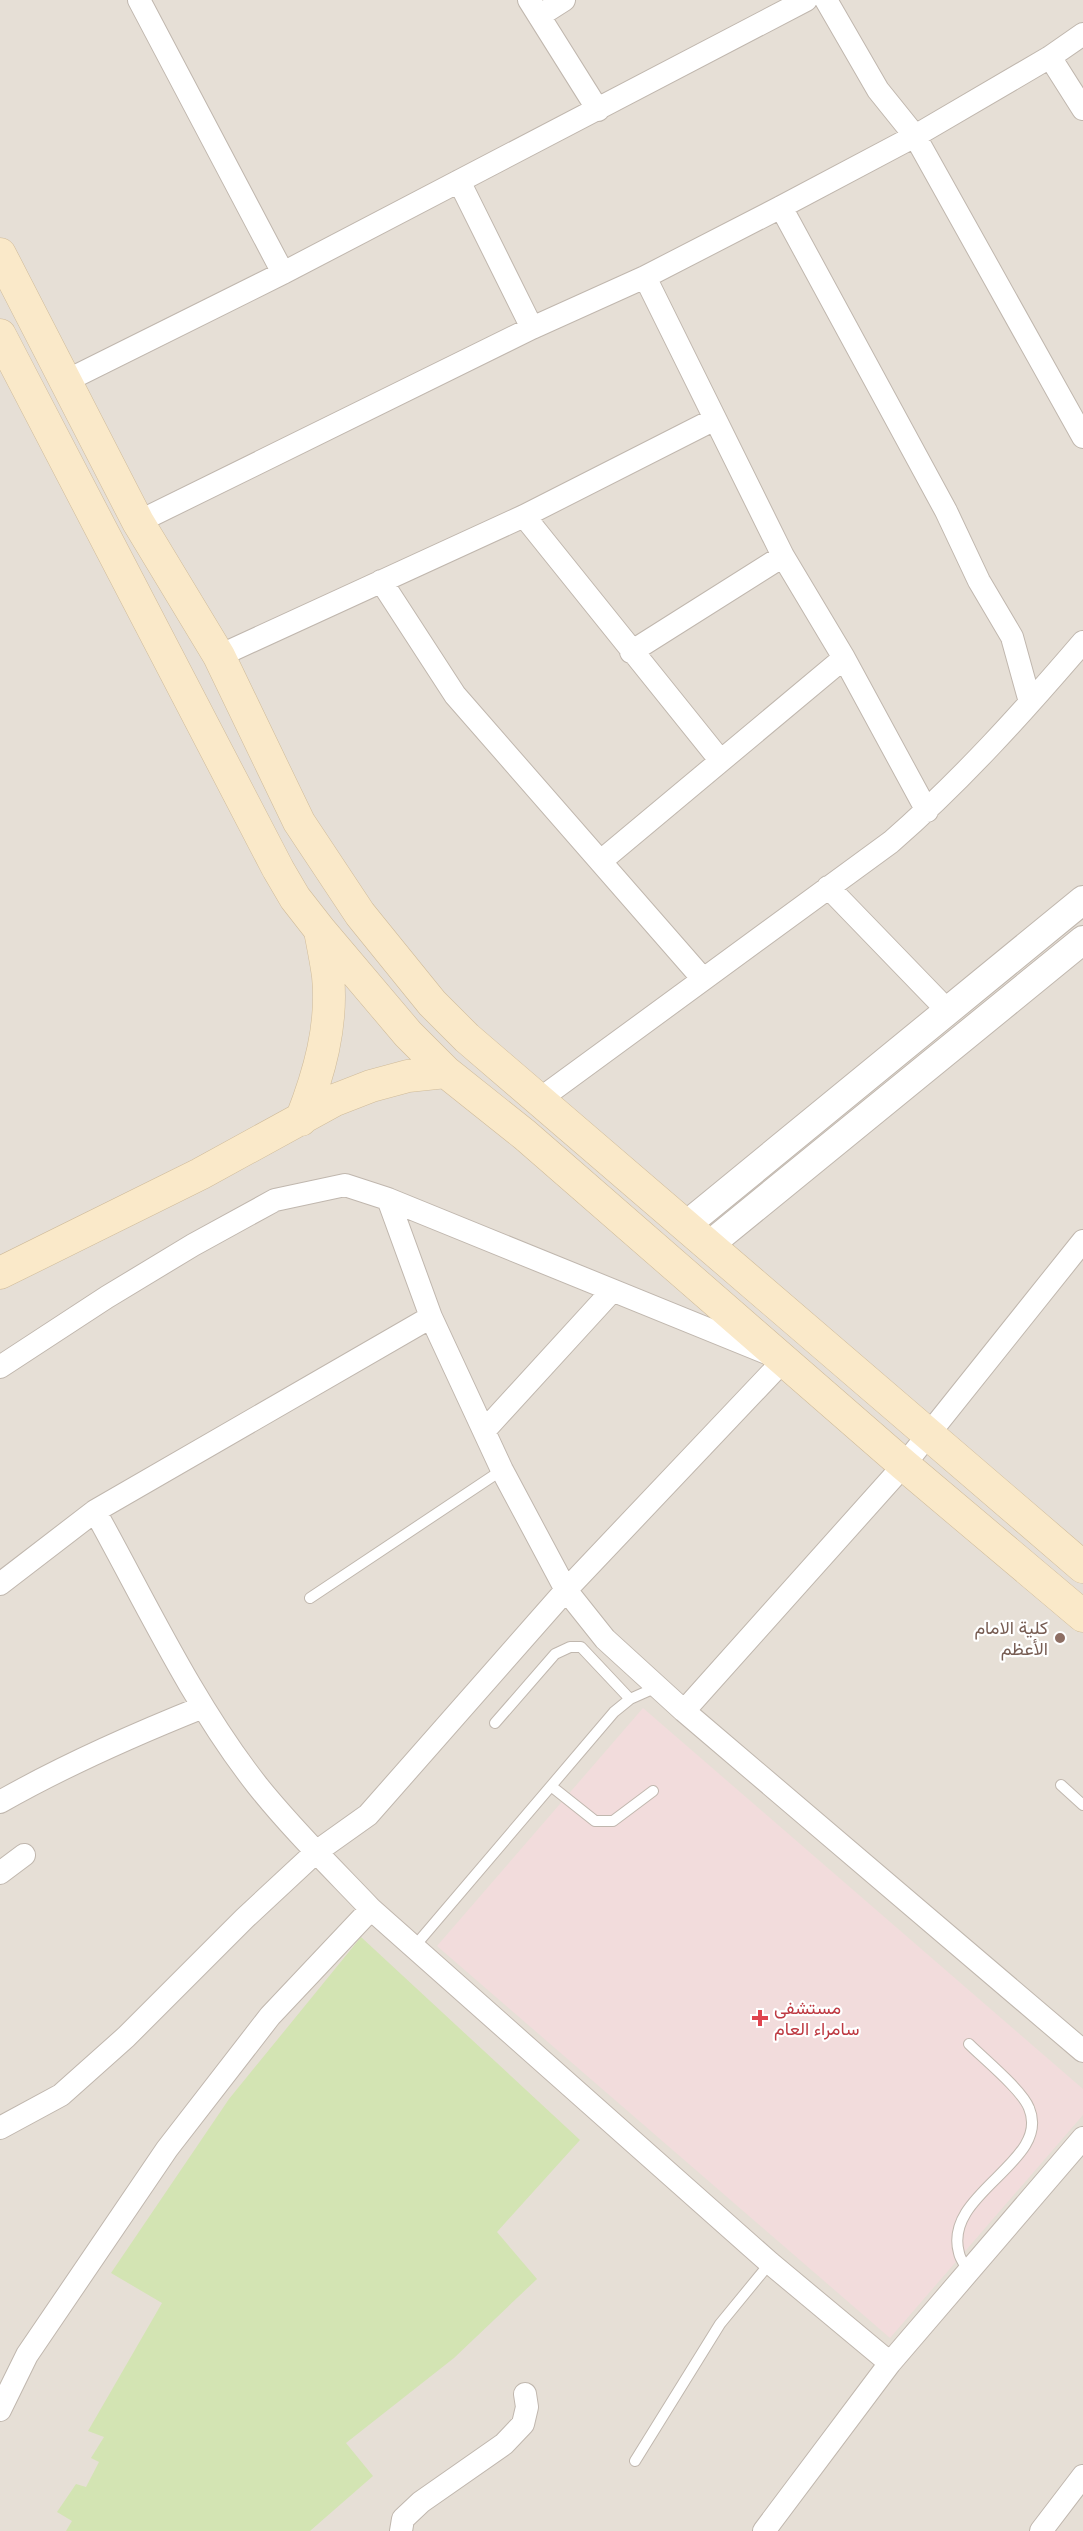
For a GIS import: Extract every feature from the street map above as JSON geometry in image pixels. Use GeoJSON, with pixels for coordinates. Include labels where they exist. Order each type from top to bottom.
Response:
{"type":"FeatureCollection","features":[{"type":"Feature","properties":{"kind":"main road"},"geometry":{"type":"LineString","coordinates":[[0,254],[138,522],[219,656],[298,822],[360,914],[439,1010],[467,1038],[1083,1567]]}},
{"type":"Feature","properties":{"kind":"main road"},"geometry":{"type":"LineString","coordinates":[[0,335],[278,869],[295,898],[320,930],[408,1034],[446,1072],[525,1135],[904,1465],[1083,1616]]}},
{"type":"Feature","properties":{"kind":"main road"},"geometry":{"type":"LineString","coordinates":[[206,729],[245,710]]}},
{"type":"Feature","properties":{"kind":"main road"},"geometry":{"type":"LineString","coordinates":[[301,1120],[319,1074],[328,1027],[328,978],[320,930]]}},
{"type":"Feature","properties":{"kind":"main road"},"geometry":{"type":"LineString","coordinates":[[0,1273],[200,1174],[335,1100],[370,1086],[408,1076],[446,1072]]}},
{"type":"Feature","properties":{"kind":"street"},"geometry":{"type":"LineString","coordinates":[[139,0],[283,273]]}},
{"type":"Feature","properties":{"kind":"street"},"geometry":{"type":"LineString","coordinates":[[564,0],[534,8],[598,110]]}},
{"type":"Feature","properties":{"kind":"street"},"geometry":{"type":"LineString","coordinates":[[66,381],[283,273],[806,0]]}},
{"type":"Feature","properties":{"kind":"street"},"geometry":{"type":"LineString","coordinates":[[826,0],[878,90],[915,136],[1083,436]]}},
{"type":"Feature","properties":{"kind":"street"},"geometry":{"type":"LineString","coordinates":[[138,522],[532,328],[645,277],[781,207],[915,136],[1050,57],[1083,34]]}},
{"type":"Feature","properties":{"kind":"street"},"geometry":{"type":"LineString","coordinates":[[1050,57],[1083,109]]}},
{"type":"Feature","properties":{"kind":"street"},"geometry":{"type":"LineString","coordinates":[[459,182],[532,328]]}},
{"type":"Feature","properties":{"kind":"street"},"geometry":{"type":"LineString","coordinates":[[781,207],[946,511],[979,581],[1012,637],[1030,702]]}},
{"type":"Feature","properties":{"kind":"street"},"geometry":{"type":"LineString","coordinates":[[645,277],[783,556],[844,658],[927,811]]}},
{"type":"Feature","properties":{"kind":"street"},"geometry":{"type":"LineString","coordinates":[[219,656],[524,516],[715,419]]}},
{"type":"Feature","properties":{"kind":"street"},"geometry":{"type":"LineString","coordinates":[[524,516],[720,760]]}},
{"type":"Feature","properties":{"kind":"street"},"geometry":{"type":"LineString","coordinates":[[631,652],[783,556]]}},
{"type":"Feature","properties":{"kind":"street"},"geometry":{"type":"LineString","coordinates":[[381,581],[455,695],[702,979]]}},
{"type":"Feature","properties":{"kind":"street"},"geometry":{"type":"LineString","coordinates":[[540,1099],[891,842],[927,811],[990,748],[1083,642]]}},
{"type":"Feature","properties":{"kind":"street"},"geometry":{"type":"LineString","coordinates":[[601,861],[844,658]]}},
{"type":"Feature","properties":{"kind":"street"},"geometry":{"type":"LineString","coordinates":[[828,887],[947,1010]]}},
{"type":"Feature","properties":{"kind":"street"},"geometry":{"type":"LineString","coordinates":[[696,1236],[947,1010],[1083,900]]}},
{"type":"Feature","properties":{"kind":"street"},"geometry":{"type":"LineString","coordinates":[[696,1236],[1083,940]]}},
{"type":"Feature","properties":{"kind":"street"},"geometry":{"type":"LineString","coordinates":[[0,1367],[117,1291],[193,1245],[275,1200],[345,1185],[388,1199],[784,1360],[566,1590],[368,1815],[316,1852],[245,1918],[126,2037],[61,2095],[0,2128]]}},
{"type":"Feature","properties":{"kind":"street"},"geometry":{"type":"LineString","coordinates":[[388,1199],[431,1317],[502,1470],[566,1590],[605,1639],[684,1711],[1083,2051]]}},
{"type":"Feature","properties":{"kind":"street"},"geometry":{"type":"LineString","coordinates":[[684,1711],[904,1465],[1083,1241]]}},
{"type":"Feature","properties":{"kind":"street"},"geometry":{"type":"LineString","coordinates":[[484,1431],[612,1291]]}},
{"type":"Feature","properties":{"kind":"street"},"geometry":{"type":"LineString","coordinates":[[0,1584],[95,1511],[431,1317]]}},
{"type":"Feature","properties":{"kind":"street"},"geometry":{"type":"LineString","coordinates":[[95,1511],[203,1707],[257,1785],[316,1852],[371,1909],[770,2263],[890,2363]]}},
{"type":"Feature","properties":{"kind":"street"},"geometry":{"type":"LineString","coordinates":[[0,1802],[58,1770],[203,1707]]}},
{"type":"Feature","properties":{"kind":"street"},"geometry":{"type":"LineString","coordinates":[[0,1873],[24,1855]]}},
{"type":"Feature","properties":{"kind":"street"},"geometry":{"type":"LineString","coordinates":[[0,2410],[27,2355],[167,2149],[270,2016],[371,1909]]}},
{"type":"Feature","properties":{"kind":"street"},"geometry":{"type":"LineString","coordinates":[[764,2531],[890,2363],[1083,2138]]}},
{"type":"Feature","properties":{"kind":"street"},"geometry":{"type":"LineString","coordinates":[[400,2531],[403,2519],[421,2502],[504,2444],[523,2424],[527,2407],[525,2394]]}},
{"type":"Feature","properties":{"kind":"street"},"geometry":{"type":"LineString","coordinates":[[1041,2531],[1083,2476]]}},
{"type":"Feature","properties":{"kind":"lane"},"geometry":{"type":"LineString","coordinates":[[310,1598],[502,1470]]}},
{"type":"Feature","properties":{"kind":"lane"},"geometry":{"type":"LineString","coordinates":[[495,1723],[555,1654],[570,1647],[580,1647],[630,1699]]}},
{"type":"Feature","properties":{"kind":"lane"},"geometry":{"type":"LineString","coordinates":[[414,1947],[614,1712],[630,1699],[658,1687]]}},
{"type":"Feature","properties":{"kind":"lane"},"geometry":{"type":"LineString","coordinates":[[1061,1785],[1083,1804]]}},
{"type":"Feature","properties":{"kind":"lane"},"geometry":{"type":"LineString","coordinates":[[550,1786],[595,1821],[613,1821],[653,1791]]}},
{"type":"Feature","properties":{"kind":"lane"},"geometry":{"type":"LineString","coordinates":[[968,2270],[959,2253],[958,2233],[965,2214],[974,2201],[1023,2150],[1034,2126],[1029,2106],[969,2044]]}},
{"type":"Feature","properties":{"kind":"lane"},"geometry":{"type":"LineString","coordinates":[[635,2461],[720,2324],[770,2263]]}},
{"type":"Feature","properties":{"kind":"shaded area"},"geometry":{"type":"Polygon","coordinates":[[[0,0],[1083,0],[1083,2531],[0,2531],[0,0]]]}},
{"type":"Feature","properties":{"kind":"shaded area","name":"مستشفى سامراء العام"},"geometry":{"type":"Polygon","coordinates":[[[643,1708],[1083,2089],[1083,2115],[890,2338],[437,1946],[643,1708]]]}},
{"type":"Feature","properties":{"kind":"green space"},"geometry":{"type":"Polygon","coordinates":[[[361,1937],[580,2140],[497,2232],[537,2279],[454,2358],[346,2443],[373,2476],[310,2531],[66,2531],[72,2521],[57,2512],[76,2484],[86,2487],[99,2462],[91,2458],[104,2437],[88,2431],[162,2303],[111,2273],[229,2099],[361,1937]]]}},
{"type":"Feature","properties":{"kind":"place","name":"كلية الامام الأعظم"},"geometry":{"type":"Point","coordinates":[1060,1638]}},
{"type":"Feature","properties":{"kind":"place","name":"مستشفى سامراء العام"},"geometry":{"type":"Point","coordinates":[760,2018]}}]}
